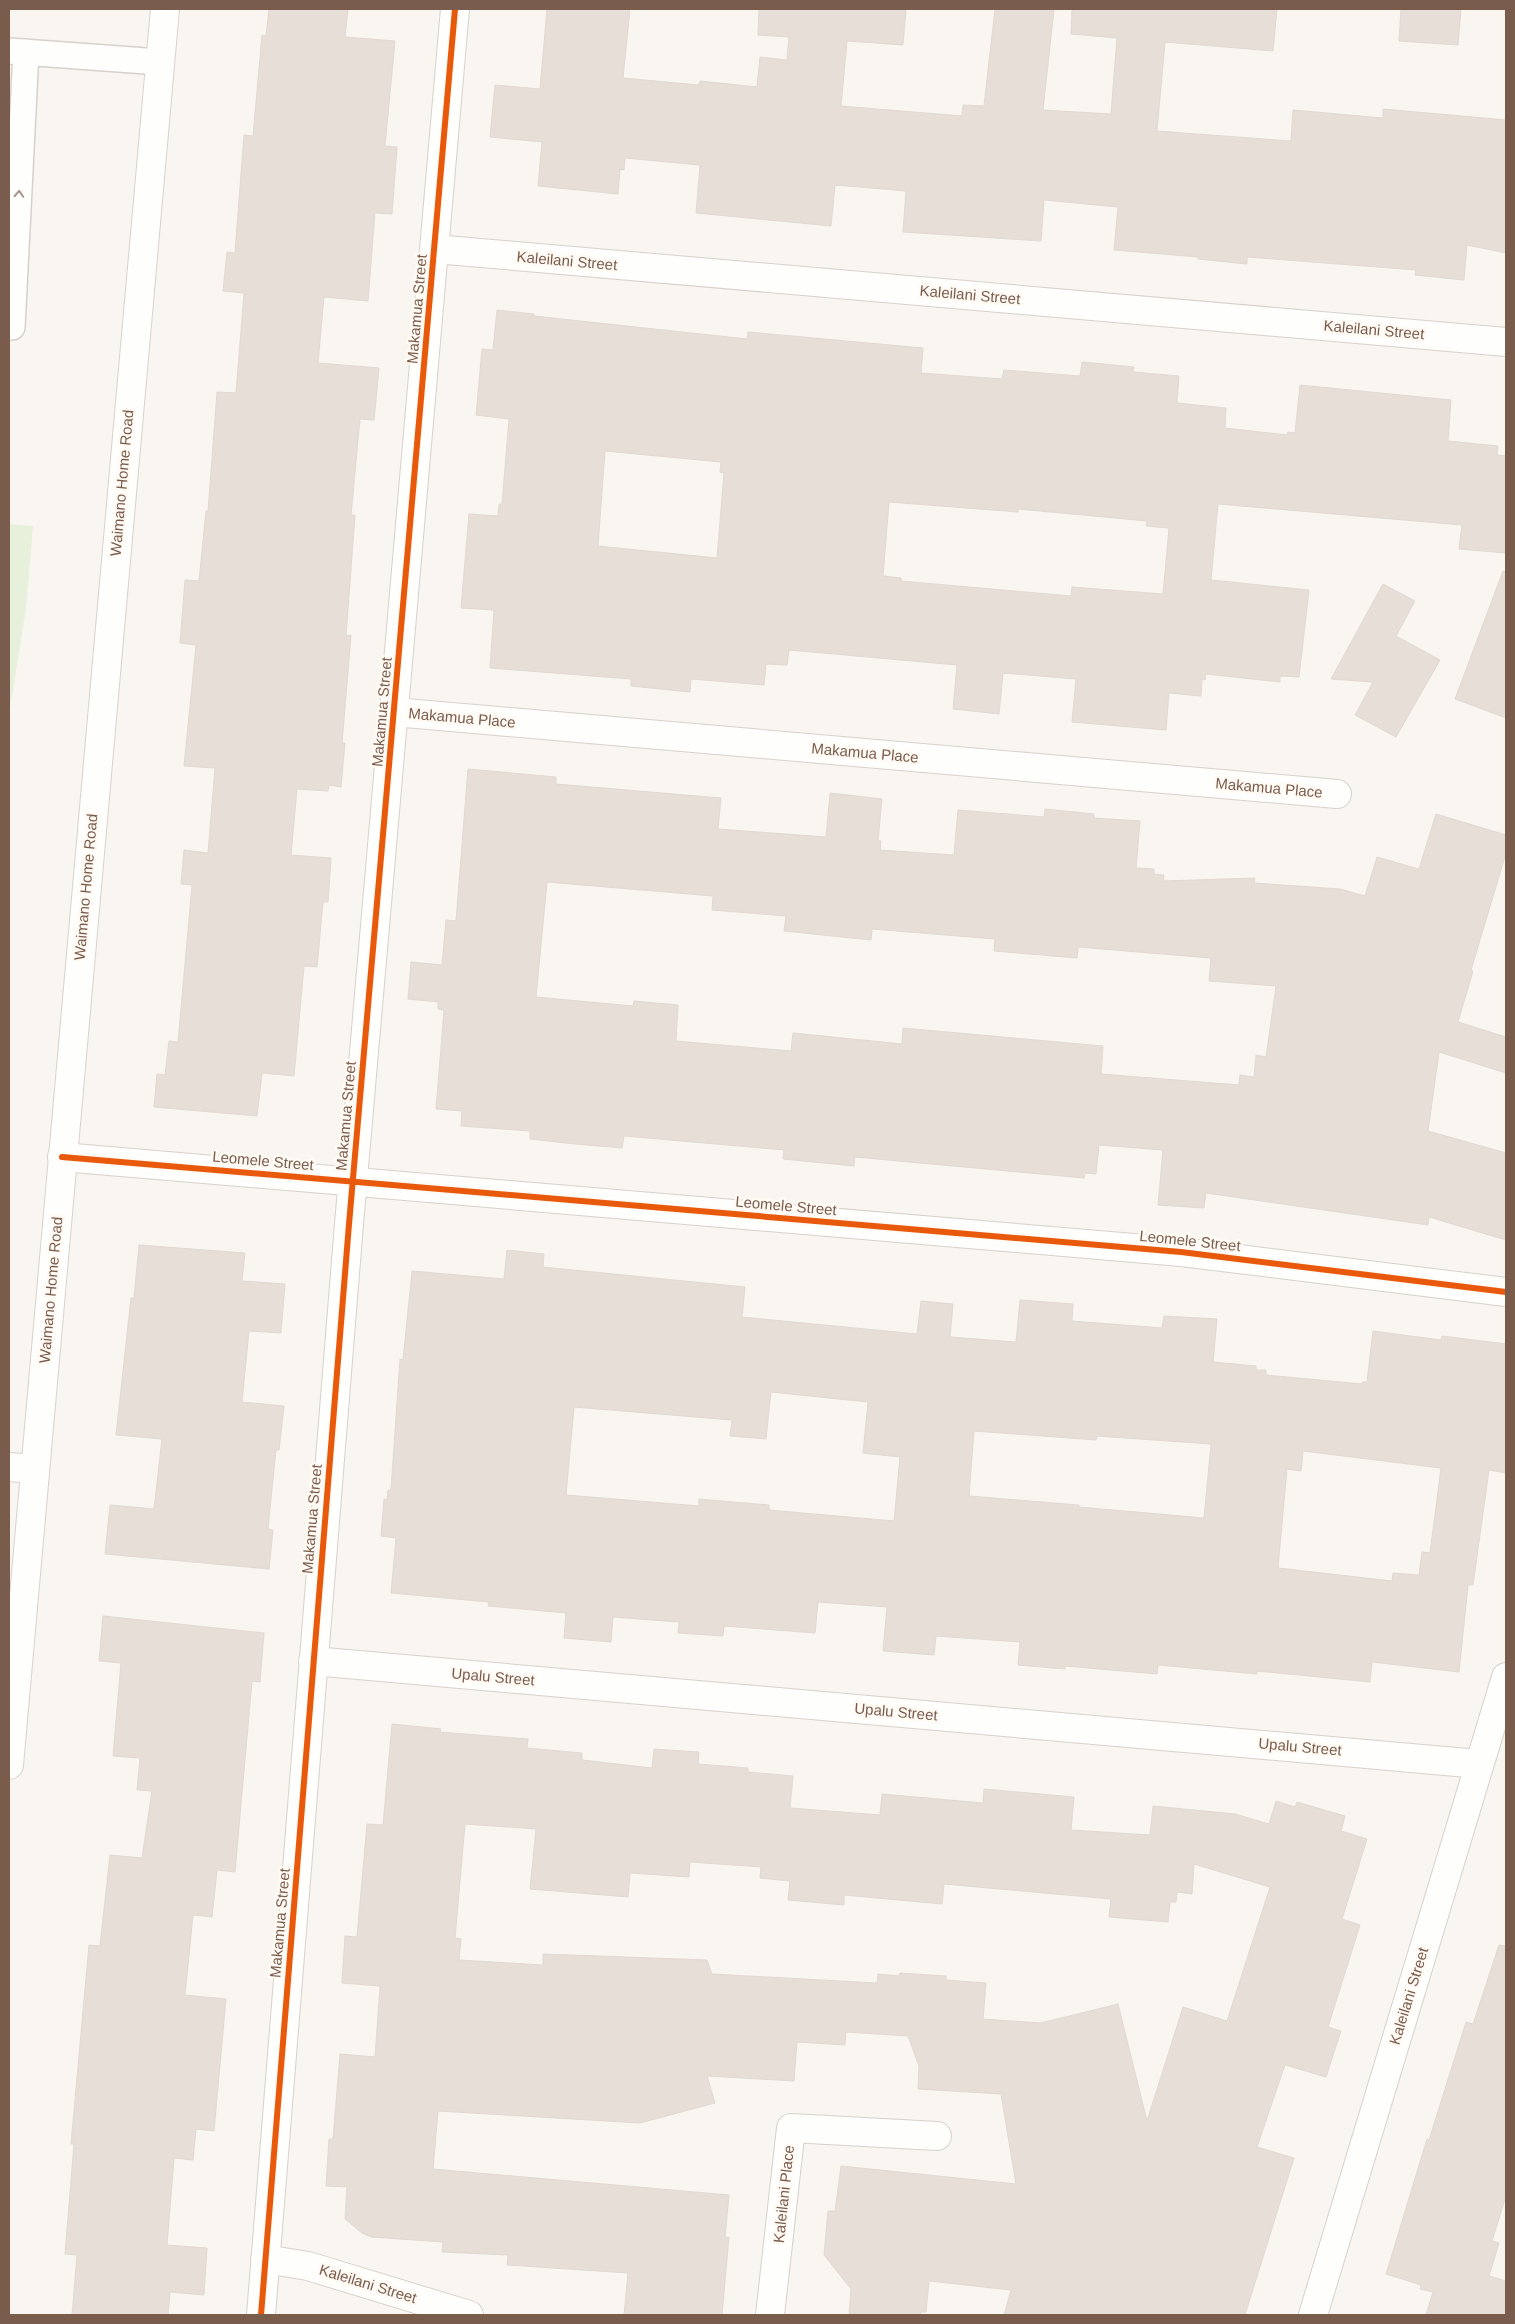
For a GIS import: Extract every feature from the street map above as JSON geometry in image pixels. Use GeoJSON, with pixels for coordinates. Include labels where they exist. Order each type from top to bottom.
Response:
{"type":"FeatureCollection","features":[{"type":"Feature","properties":{"kind":"street","name":"Waimano Home Road"},"geometry":{"type":"LineString","coordinates":[[9,1765],[22,1468],[62,1156],[165,9]]}},
{"type":"Feature","properties":{"kind":"street","name":"Makamua Street"},"geometry":{"type":"LineString","coordinates":[[261,2315],[352,1181],[454,9]]}},
{"type":"Feature","properties":{"kind":"street","name":"Kaleilani Street"},"geometry":{"type":"LineString","coordinates":[[434,249],[1506,342]]}},
{"type":"Feature","properties":{"kind":"street","name":"Makamua Place"},"geometry":{"type":"LineString","coordinates":[[394,712],[1337,794]]}},
{"type":"Feature","properties":{"kind":"street","name":"Leomele Street"},"geometry":{"type":"LineString","coordinates":[[62,1156],[1181,1252],[1506,1292]]}},
{"type":"Feature","properties":{"kind":"street","name":"Upalu Street"},"geometry":{"type":"LineString","coordinates":[[313,1661],[1479,1764]]}},
{"type":"Feature","properties":{"kind":"street","name":"Kaleilani Street"},"geometry":{"type":"LineString","coordinates":[[1313,2315],[1506,1677]]}},
{"type":"Feature","properties":{"kind":"street","name":"Kaleilani Place"},"geometry":{"type":"LineString","coordinates":[[770,2315],[791,2128],[937,2136]]}},
{"type":"Feature","properties":{"kind":"street","name":"Kaleilani Street"},"geometry":{"type":"LineString","coordinates":[[265,2259],[308,2266],[469,2315]]}},
{"type":"Feature","properties":{"kind":"lane"},"geometry":{"type":"LineString","coordinates":[[9,327],[12,327],[17,51],[160,62]]}},
{"type":"Feature","properties":{"kind":"green space"},"geometry":{"type":"Polygon","coordinates":[[[9,524],[33,526],[26,608],[9,714],[9,524]]]}},
{"type":"Feature","properties":{"kind":"building"},"geometry":{"type":"Polygon","coordinates":[[[269,9],[348,9],[345,37],[395,41],[385,146],[397,147],[392,214],[375,213],[368,301],[324,297],[318,363],[379,368],[374,420],[360,419],[351,515],[355,515],[346,636],[351,635],[342,743],[345,743],[341,787],[329,785],[328,791],[297,789],[291,855],[331,858],[328,902],[323,902],[317,967],[304,966],[294,1076],[262,1073],[257,1116],[154,1107],[157,1074],[165,1075],[169,1041],[178,1042],[192,885],[181,884],[184,850],[208,853],[215,768],[184,766],[196,645],[180,643],[185,580],[199,581],[206,511],[208,511],[217,392],[236,393],[244,293],[223,291],[227,252],[235,253],[244,135],[253,136],[262,35],[266,36],[269,9]]]}},
{"type":"Feature","properties":{"kind":"building"},"geometry":{"type":"Polygon","coordinates":[[[547,9],[630,9],[623,78],[699,85],[700,81],[757,87],[760,57],[787,60],[789,37],[758,35],[759,9],[906,9],[903,45],[847,41],[841,106],[962,116],[963,105],[984,106],[995,9],[1054,9],[1043,110],[1111,114],[1117,38],[1071,34],[1072,9],[1277,9],[1273,51],[1165,42],[1157,131],[1291,141],[1293,110],[1383,118],[1383,109],[1506,120],[1506,253],[1467,245],[1464,280],[1415,275],[1416,270],[1247,257],[1247,264],[1198,259],[1198,257],[1114,250],[1118,207],[1044,200],[1041,241],[903,232],[906,191],[835,185],[831,226],[696,213],[700,165],[625,158],[624,170],[620,169],[618,194],[538,186],[542,142],[490,137],[495,85],[540,89],[547,9]]]}},
{"type":"Feature","properties":{"kind":"building"},"geometry":{"type":"Polygon","coordinates":[[[1401,9],[1461,9],[1458,45],[1399,41],[1401,9]]]}},
{"type":"Feature","properties":{"kind":"building"},"geometry":{"type":"Polygon","coordinates":[[[497,310],[534,314],[534,316],[747,339],[748,332],[923,348],[921,373],[1002,379],[1004,370],[1080,376],[1082,362],[1134,367],[1133,372],[1179,376],[1177,403],[1226,408],[1225,428],[1287,435],[1288,432],[1295,433],[1300,385],[1451,400],[1448,441],[1498,446],[1497,455],[1506,456],[1506,553],[1459,549],[1462,525],[1218,504],[1211,580],[1309,590],[1299,677],[1280,676],[1280,682],[1206,674],[1205,680],[1202,679],[1201,696],[1169,693],[1166,730],[1072,722],[1076,679],[1003,673],[999,714],[953,709],[957,665],[789,650],[787,665],[766,664],[764,685],[691,679],[690,692],[631,686],[631,679],[490,668],[494,610],[461,608],[469,514],[498,516],[499,504],[502,504],[509,419],[476,415],[482,349],[493,350],[497,310]],[[605,451],[598,546],[717,558],[724,473],[720,472],[721,462],[605,451]],[[889,502],[883,576],[901,578],[901,581],[1071,596],[1072,587],[1163,594],[1169,528],[1146,526],[1147,521],[1018,509],[1018,512],[889,502]]]}},
{"type":"Feature","properties":{"kind":"building"},"geometry":{"type":"Polygon","coordinates":[[[1503,571],[1506,572],[1506,718],[1455,699],[1503,571]]]}},
{"type":"Feature","properties":{"kind":"building"},"geometry":{"type":"Polygon","coordinates":[[[1383,584],[1415,601],[1396,636],[1440,660],[1396,737],[1355,715],[1373,682],[1331,679],[1383,584]]]}},
{"type":"Feature","properties":{"kind":"building"},"geometry":{"type":"Polygon","coordinates":[[[468,769],[556,777],[556,784],[721,798],[718,829],[826,837],[830,793],[882,799],[878,841],[881,841],[880,850],[954,855],[958,810],[1044,817],[1045,809],[1094,814],[1094,818],[1140,821],[1136,868],[1154,869],[1154,874],[1164,875],[1163,881],[1255,878],[1254,883],[1340,889],[1365,896],[1377,857],[1419,869],[1436,814],[1506,835],[1506,853],[1471,970],[1473,971],[1458,1022],[1506,1037],[1506,1073],[1439,1052],[1428,1131],[1506,1153],[1506,1240],[1429,1217],[1428,1225],[1206,1193],[1204,1208],[1158,1205],[1163,1150],[1099,1145],[1096,1174],[1085,1173],[1084,1178],[855,1157],[854,1166],[783,1159],[784,1150],[624,1136],[622,1148],[530,1139],[530,1131],[461,1126],[462,1111],[436,1109],[444,1010],[438,1009],[438,1002],[408,999],[411,962],[442,965],[446,920],[456,921],[468,769]],[[547,882],[536,997],[633,1006],[634,1001],[678,1005],[676,1041],[791,1051],[793,1033],[902,1044],[903,1028],[1103,1046],[1101,1074],[1239,1085],[1240,1075],[1254,1077],[1256,1055],[1266,1057],[1276,986],[1209,981],[1211,958],[1078,947],[1077,958],[994,951],[995,939],[872,929],[871,940],[784,931],[786,916],[712,910],[713,896],[547,882]]]}},
{"type":"Feature","properties":{"kind":"building"},"geometry":{"type":"Polygon","coordinates":[[[139,1245],[245,1253],[242,1281],[285,1284],[281,1333],[249,1331],[242,1402],[284,1406],[279,1450],[276,1450],[268,1529],[273,1530],[269,1569],[105,1554],[110,1505],[154,1509],[162,1439],[116,1435],[131,1298],[134,1298],[139,1245]]]}},
{"type":"Feature","properties":{"kind":"building"},"geometry":{"type":"Polygon","coordinates":[[[507,1250],[544,1254],[543,1267],[745,1287],[742,1317],[917,1334],[921,1301],[953,1304],[950,1337],[1016,1342],[1020,1300],[1073,1304],[1072,1321],[1162,1328],[1164,1316],[1217,1319],[1213,1362],[1256,1366],[1256,1370],[1266,1370],[1266,1375],[1362,1384],[1362,1382],[1367,1382],[1373,1331],[1441,1340],[1442,1336],[1506,1344],[1506,1473],[1489,1470],[1473,1585],[1468,1585],[1459,1672],[1372,1662],[1370,1682],[1257,1671],[1257,1674],[1158,1665],[1157,1674],[1065,1666],[1065,1669],[1018,1665],[1020,1642],[936,1636],[934,1655],[883,1651],[887,1607],[818,1602],[815,1633],[724,1626],[723,1636],[678,1633],[679,1622],[613,1617],[611,1642],[564,1638],[566,1613],[488,1606],[489,1602],[391,1593],[396,1538],[381,1536],[384,1499],[387,1500],[388,1490],[391,1490],[400,1359],[403,1360],[412,1271],[504,1279],[507,1250]],[[771,1392],[766,1439],[730,1436],[732,1420],[574,1407],[566,1495],[699,1506],[699,1499],[769,1505],[769,1510],[894,1521],[900,1457],[863,1453],[868,1402],[771,1392]],[[974,1431],[969,1496],[1204,1518],[1211,1444],[1097,1436],[1096,1440],[974,1431]],[[1303,1451],[1301,1471],[1287,1469],[1278,1568],[1392,1581],[1393,1573],[1419,1575],[1422,1552],[1430,1553],[1441,1468],[1303,1451]]]}},
{"type":"Feature","properties":{"kind":"building"},"geometry":{"type":"Polygon","coordinates":[[[103,1616],[264,1633],[260,1682],[252,1681],[235,1872],[217,1870],[212,1917],[193,1915],[185,1995],[226,1999],[214,2131],[196,2129],[193,2160],[174,2158],[167,2245],[207,2248],[204,2295],[170,2292],[168,2315],[72,2315],[77,2255],[65,2254],[74,2144],[71,2144],[89,1945],[100,1946],[110,1855],[142,1858],[152,1791],[137,1790],[140,1758],[113,1756],[121,1663],[99,1661],[103,1616]]]}},
{"type":"Feature","properties":{"kind":"building"},"geometry":{"type":"Polygon","coordinates":[[[392,1724],[441,1729],[440,1732],[528,1739],[527,1748],[582,1753],[582,1760],[652,1768],[654,1749],[699,1752],[698,1764],[748,1768],[748,1772],[793,1776],[790,1808],[880,1815],[882,1794],[983,1803],[984,1789],[1074,1797],[1071,1830],[1150,1835],[1153,1806],[1235,1814],[1269,1824],[1276,1801],[1295,1807],[1297,1802],[1345,1816],[1341,1831],[1367,1839],[1342,1919],[1360,1925],[1328,2027],[1341,2031],[1326,2077],[1285,2065],[1257,2147],[1294,2158],[1245,2315],[1004,2315],[1011,2290],[929,2281],[926,2312],[921,2312],[920,2315],[849,2315],[851,2289],[824,2255],[828,2211],[835,2211],[841,2166],[1016,2184],[1001,2094],[918,2089],[919,2066],[908,2036],[846,2032],[845,2045],[797,2042],[794,2081],[707,2076],[715,2103],[640,2123],[438,2111],[433,2169],[729,2195],[725,2237],[729,2237],[722,2315],[624,2315],[628,2273],[507,2265],[508,2255],[442,2252],[443,2242],[371,2237],[362,2233],[345,2219],[347,2187],[326,2186],[329,2139],[333,2139],[340,2054],[375,2057],[380,1986],[342,1983],[345,1936],[357,1937],[367,1824],[383,1825],[392,1724]],[[465,1824],[455,1938],[461,1939],[459,1960],[543,1965],[543,1954],[707,1960],[712,1974],[877,1983],[878,1974],[899,1976],[900,1973],[946,1976],[946,1980],[986,1983],[983,2019],[1041,2023],[1118,2004],[1147,2121],[1183,2007],[1227,2021],[1270,1887],[1194,1864],[1192,1894],[1177,1892],[1176,1902],[1170,1902],[1168,1922],[1109,1917],[1111,1899],[944,1884],[942,1904],[844,1895],[844,1905],[788,1900],[790,1881],[760,1878],[761,1867],[690,1862],[689,1877],[630,1873],[628,1897],[530,1889],[536,1829],[465,1824]]]}},
{"type":"Feature","properties":{"kind":"building"},"geometry":{"type":"Polygon","coordinates":[[[1499,1945],[1506,1946],[1506,2196],[1492,2241],[1499,2243],[1489,2276],[1506,2281],[1506,2315],[1426,2315],[1433,2292],[1420,2289],[1421,2285],[1386,2274],[1427,2139],[1429,2140],[1466,2022],[1473,2024],[1499,1945]]]}},
{"type":"Feature","properties":{"kind":"cycle path"},"geometry":{"type":"LineString","coordinates":[[261,2315],[349,1224],[455,9]]}},
{"type":"Feature","properties":{"kind":"cycle path"},"geometry":{"type":"LineString","coordinates":[[62,1157],[1181,1252],[1506,1292]]}}]}
